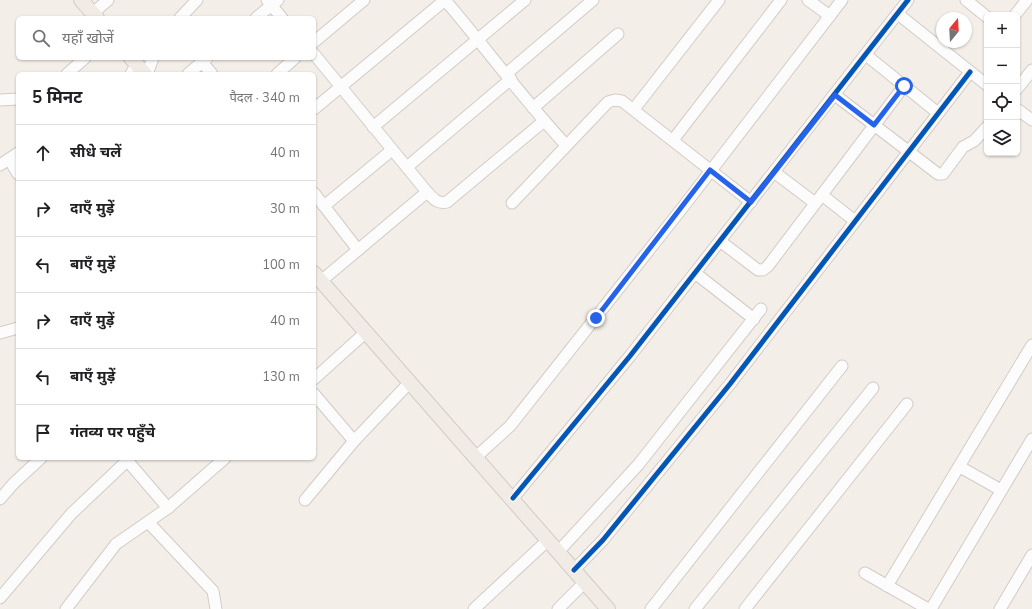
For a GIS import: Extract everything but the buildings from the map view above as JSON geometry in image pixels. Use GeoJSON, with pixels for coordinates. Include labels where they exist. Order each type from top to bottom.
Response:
{"type":"FeatureCollection","features":[{"type":"Feature","properties":{"kind":"main road"},"geometry":{"type":"LineString","coordinates":[[81,0],[95,16]]}},
{"type":"Feature","properties":{"kind":"main road"},"geometry":{"type":"LineString","coordinates":[[318,277],[608,609]]}},
{"type":"Feature","properties":{"kind":"street"},"geometry":{"type":"LineString","coordinates":[[95,16],[108,0]]}},
{"type":"Feature","properties":{"kind":"street"},"geometry":{"type":"LineString","coordinates":[[182,16],[197,0]]}},
{"type":"Feature","properties":{"kind":"street"},"geometry":{"type":"LineString","coordinates":[[316,40],[364,0]]}},
{"type":"Feature","properties":{"kind":"street"},"geometry":{"type":"LineString","coordinates":[[316,106],[445,0],[533,108],[566,145]]}},
{"type":"Feature","properties":{"kind":"street"},"geometry":{"type":"LineString","coordinates":[[372,127],[525,0]]}},
{"type":"Feature","properties":{"kind":"street"},"geometry":{"type":"LineString","coordinates":[[407,167],[593,0]]}},
{"type":"Feature","properties":{"kind":"street"},"geometry":{"type":"LineString","coordinates":[[634,109],[719,0]]}},
{"type":"Feature","properties":{"kind":"street"},"geometry":{"type":"LineString","coordinates":[[673,140],[782,0]]}},
{"type":"Feature","properties":{"kind":"street"},"geometry":{"type":"LineString","coordinates":[[808,0],[830,16]]}},
{"type":"Feature","properties":{"kind":"street"},"geometry":{"type":"LineString","coordinates":[[476,457],[510,426],[842,0]]}},
{"type":"Feature","properties":{"kind":"street"},"geometry":{"type":"LineString","coordinates":[[512,498],[695,273],[908,0]]}},
{"type":"Feature","properties":{"kind":"street"},"geometry":{"type":"LineString","coordinates":[[966,0],[984,15]]}},
{"type":"Feature","properties":{"kind":"street"},"geometry":{"type":"LineString","coordinates":[[1017,12],[1027,0]]}},
{"type":"Feature","properties":{"kind":"street"},"geometry":{"type":"LineString","coordinates":[[258,16],[272,2],[281,16]]}},
{"type":"Feature","properties":{"kind":"street"},"geometry":{"type":"LineString","coordinates":[[898,14],[986,84]]}},
{"type":"Feature","properties":{"kind":"street"},"geometry":{"type":"LineString","coordinates":[[533,108],[618,34]]}},
{"type":"Feature","properties":{"kind":"street"},"geometry":{"type":"LineString","coordinates":[[866,55],[938,113]]}},
{"type":"Feature","properties":{"kind":"street"},"geometry":{"type":"LineString","coordinates":[[316,56],[372,127],[427,192],[436,201],[441,203],[448,202],[544,121]]}},
{"type":"Feature","properties":{"kind":"street"},"geometry":{"type":"LineString","coordinates":[[69,72],[83,60]]}},
{"type":"Feature","properties":{"kind":"street"},"geometry":{"type":"LineString","coordinates":[[138,69],[150,60]]}},
{"type":"Feature","properties":{"kind":"street"},"geometry":{"type":"LineString","coordinates":[[190,72],[205,60],[211,72]]}},
{"type":"Feature","properties":{"kind":"street"},"geometry":{"type":"LineString","coordinates":[[279,72],[293,60]]}},
{"type":"Feature","properties":{"kind":"street"},"geometry":{"type":"LineString","coordinates":[[1020,85],[1032,70]]}},
{"type":"Feature","properties":{"kind":"street"},"geometry":{"type":"LineString","coordinates":[[574,570],[599,545],[662,468],[856,221],[908,151],[970,72]]}},
{"type":"Feature","properties":{"kind":"street"},"geometry":{"type":"LineString","coordinates":[[720,241],[753,267],[758,270],[763,270],[904,86]]}},
{"type":"Feature","properties":{"kind":"street"},"geometry":{"type":"LineString","coordinates":[[835,95],[932,171],[938,174],[943,174],[963,147],[974,141],[984,130]]}},
{"type":"Feature","properties":{"kind":"street"},"geometry":{"type":"LineString","coordinates":[[0,100],[16,98]]}},
{"type":"Feature","properties":{"kind":"street"},"geometry":{"type":"LineString","coordinates":[[512,203],[608,102],[615,100],[622,100],[634,109],[751,202]]}},
{"type":"Feature","properties":{"kind":"street"},"geometry":{"type":"LineString","coordinates":[[1020,111],[1032,120]]}},
{"type":"Feature","properties":{"kind":"street"},"geometry":{"type":"LineString","coordinates":[[324,206],[392,150]]}},
{"type":"Feature","properties":{"kind":"street"},"geometry":{"type":"LineString","coordinates":[[9,159],[16,171]]}},
{"type":"Feature","properties":{"kind":"street"},"geometry":{"type":"LineString","coordinates":[[774,172],[856,221]]}},
{"type":"Feature","properties":{"kind":"street"},"geometry":{"type":"LineString","coordinates":[[318,277],[358,250],[427,192]]}},
{"type":"Feature","properties":{"kind":"street"},"geometry":{"type":"LineString","coordinates":[[316,196],[358,250]]}},
{"type":"Feature","properties":{"kind":"street"},"geometry":{"type":"LineString","coordinates":[[695,273],[738,307],[750,324]]}},
{"type":"Feature","properties":{"kind":"street"},"geometry":{"type":"LineString","coordinates":[[558,552],[638,465],[762,309]]}},
{"type":"Feature","properties":{"kind":"street"},"geometry":{"type":"LineString","coordinates":[[0,333],[16,329]]}},
{"type":"Feature","properties":{"kind":"street"},"geometry":{"type":"LineString","coordinates":[[316,377],[366,332]]}},
{"type":"Feature","properties":{"kind":"street"},"geometry":{"type":"LineString","coordinates":[[887,586],[960,467],[1032,345]]}},
{"type":"Feature","properties":{"kind":"street"},"geometry":{"type":"LineString","coordinates":[[651,609],[842,366]]}},
{"type":"Feature","properties":{"kind":"street"},"geometry":{"type":"LineString","coordinates":[[305,500],[354,441],[410,382]]}},
{"type":"Feature","properties":{"kind":"street"},"geometry":{"type":"LineString","coordinates":[[695,609],[873,388]]}},
{"type":"Feature","properties":{"kind":"street"},"geometry":{"type":"LineString","coordinates":[[316,396],[354,441]]}},
{"type":"Feature","properties":{"kind":"street"},"geometry":{"type":"LineString","coordinates":[[745,609],[907,404]]}},
{"type":"Feature","properties":{"kind":"street"},"geometry":{"type":"LineString","coordinates":[[931,609],[1032,439]]}},
{"type":"Feature","properties":{"kind":"street"},"geometry":{"type":"LineString","coordinates":[[0,499],[18,479],[39,460]]}},
{"type":"Feature","properties":{"kind":"street"},"geometry":{"type":"LineString","coordinates":[[0,598],[71,514],[127,460]]}},
{"type":"Feature","properties":{"kind":"street"},"geometry":{"type":"LineString","coordinates":[[129,460],[168,508]]}},
{"type":"Feature","properties":{"kind":"street"},"geometry":{"type":"LineString","coordinates":[[66,609],[116,544],[168,508],[223,460]]}},
{"type":"Feature","properties":{"kind":"street"},"geometry":{"type":"LineString","coordinates":[[960,467],[1001,490]]}},
{"type":"Feature","properties":{"kind":"street"},"geometry":{"type":"LineString","coordinates":[[148,522],[214,590],[213,607]]}},
{"type":"Feature","properties":{"kind":"street"},"geometry":{"type":"LineString","coordinates":[[474,609],[548,540]]}},
{"type":"Feature","properties":{"kind":"street"},"geometry":{"type":"LineString","coordinates":[[1000,609],[1032,555]]}},
{"type":"Feature","properties":{"kind":"street"},"geometry":{"type":"LineString","coordinates":[[865,573],[928,609]]}},
{"type":"Feature","properties":{"kind":"street"},"geometry":{"type":"LineString","coordinates":[[558,609],[585,582]]}},
{"type":"Feature","properties":{"kind":"cycle path"},"geometry":{"type":"LineString","coordinates":[[513,498],[630,356],[908,0]]}},
{"type":"Feature","properties":{"kind":"cycle path"},"geometry":{"type":"LineString","coordinates":[[574,570],[603,540],[730,384],[970,72]]}},
{"type":"Feature","properties":{"kind":"route"},"geometry":{"type":"LineString","coordinates":[[596,318],[710,170],[751,202],[835,95],[874,125],[904,86]]}}]}
